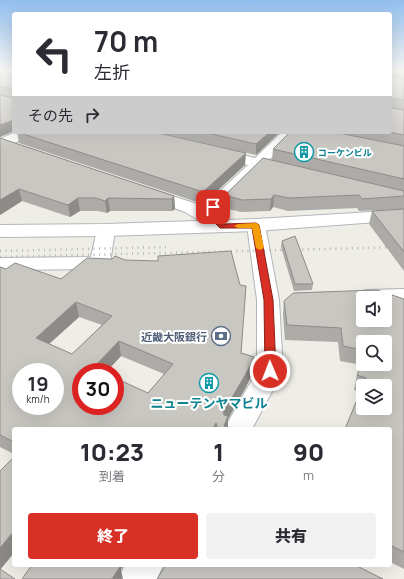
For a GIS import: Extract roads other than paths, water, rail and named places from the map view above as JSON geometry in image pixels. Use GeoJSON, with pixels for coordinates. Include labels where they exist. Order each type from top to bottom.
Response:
{"type":"FeatureCollection","features":[{"type":"Feature","properties":{"kind":"street"},"geometry":{"type":"LineString","coordinates":[[2,144],[23,134]]}},
{"type":"Feature","properties":{"kind":"street"},"geometry":{"type":"LineString","coordinates":[[222,226],[212,217],[211,213],[213,207],[288,134]]}},
{"type":"Feature","properties":{"kind":"street"},"geometry":{"type":"LineString","coordinates":[[2,144],[21,150]]}},
{"type":"Feature","properties":{"kind":"street"},"geometry":{"type":"LineString","coordinates":[[207,150],[297,172]]}},
{"type":"Feature","properties":{"kind":"street"},"geometry":{"type":"LineString","coordinates":[[132,188],[191,208],[222,226]]}},
{"type":"Feature","properties":{"kind":"street"},"geometry":{"type":"LineString","coordinates":[[0,231],[106,230],[256,225],[404,215]]}},
{"type":"Feature","properties":{"kind":"street"},"geometry":{"type":"LineString","coordinates":[[239,427],[270,371],[276,300],[256,225]]}},
{"type":"Feature","properties":{"kind":"street"},"geometry":{"type":"LineString","coordinates":[[0,264],[100,263],[106,230]]}},
{"type":"Feature","properties":{"kind":"street"},"geometry":{"type":"LineString","coordinates":[[392,297],[404,296]]}},
{"type":"Feature","properties":{"kind":"street"},"geometry":{"type":"LineString","coordinates":[[346,298],[356,298]]}},
{"type":"Feature","properties":{"kind":"street"},"geometry":{"type":"LineString","coordinates":[[392,304],[404,308]]}},
{"type":"Feature","properties":{"kind":"street"},"geometry":{"type":"LineString","coordinates":[[136,579],[145,567]]}},
{"type":"Feature","properties":{"kind":"railway"},"geometry":{"type":"LineString","coordinates":[[0,251],[166,247]]}},
{"type":"Feature","properties":{"kind":"railway"},"geometry":{"type":"LineString","coordinates":[[0,257],[404,247]]}},
{"type":"Feature","properties":{"kind":"place","name":"コーケンビル"},"geometry":{"type":"Point","coordinates":[304,152]}},
{"type":"Feature","properties":{"kind":"place","name":"近畿大阪銀行"},"geometry":{"type":"Point","coordinates":[221,336]}},
{"type":"Feature","properties":{"kind":"place","name":"ニューテンヤマビル"},"geometry":{"type":"Point","coordinates":[209,383]}}]}
